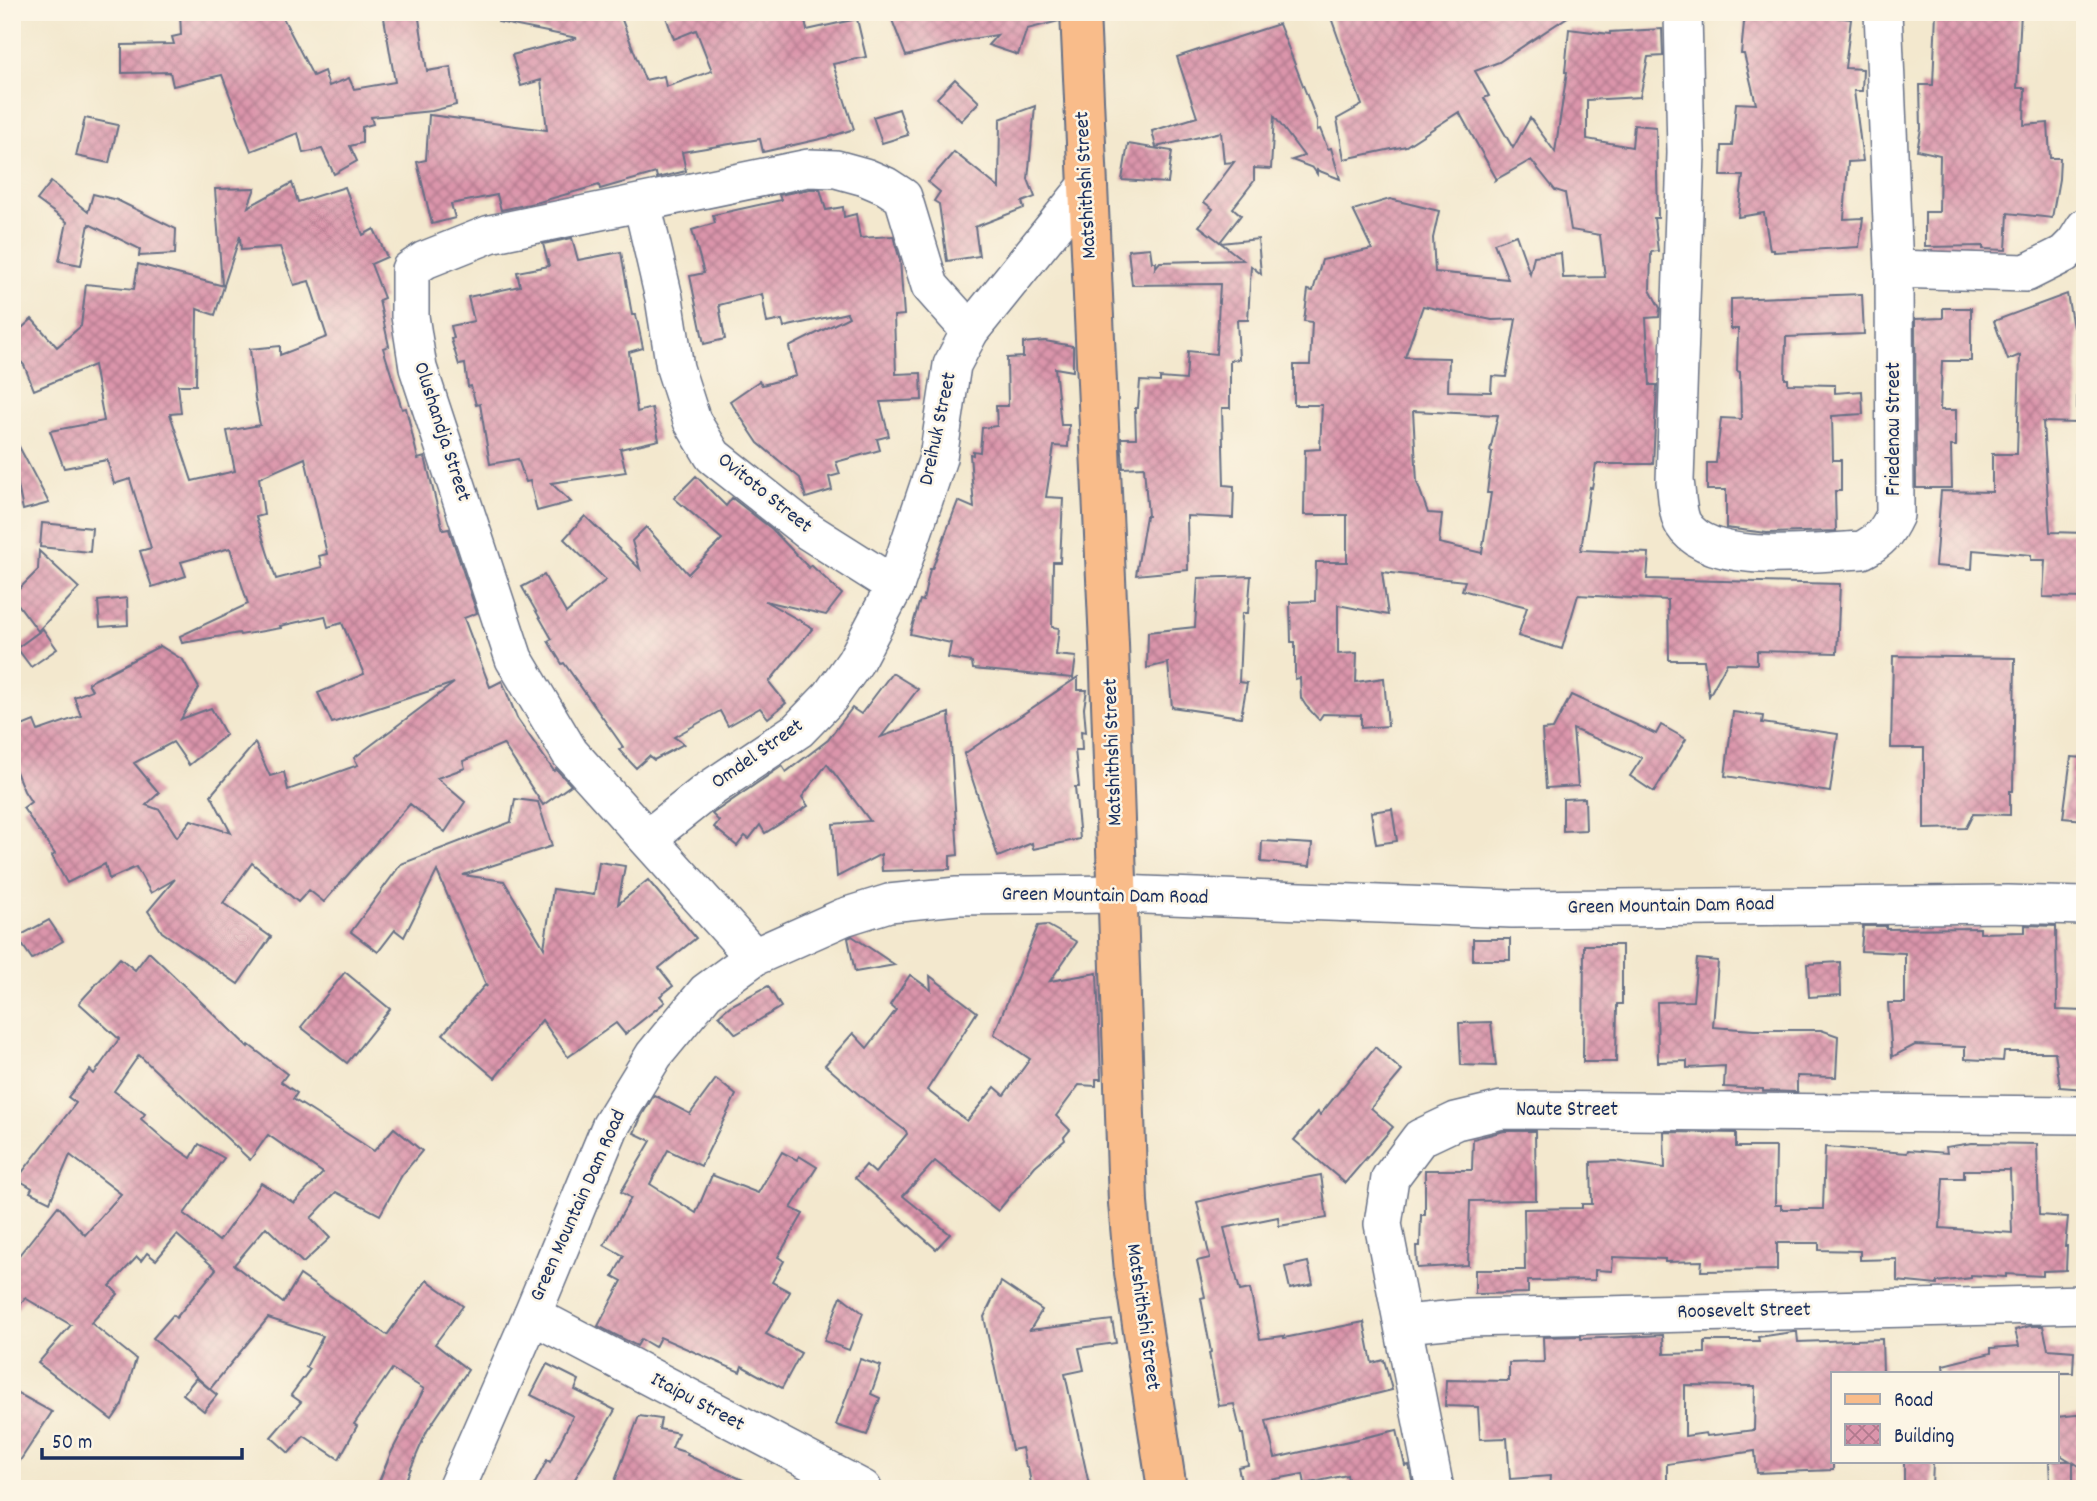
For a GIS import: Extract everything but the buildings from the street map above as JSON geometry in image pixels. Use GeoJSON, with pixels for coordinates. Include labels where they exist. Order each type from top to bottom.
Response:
{"type":"FeatureCollection","features":[{"type":"Feature","properties":{"kind":"main road","name":"Matshithshi Street"},"geometry":{"type":"LineString","coordinates":[[1080,12],[1119,894],[1129,1217],[1134,1272],[1167,1489]]}},
{"type":"Feature","properties":{"kind":"street","name":"Friedenau Street"},"geometry":{"type":"LineString","coordinates":[[1683,12],[1686,153],[1675,481],[1683,523],[1705,544],[1750,554],[1862,550],[1887,533],[1895,515],[1894,269],[1883,12]]}},
{"type":"Feature","properties":{"kind":"street","name":"Olushandja Street"},"geometry":{"type":"LineString","coordinates":[[754,957],[570,753],[514,659],[418,368],[410,316],[410,270],[425,260],[490,234],[808,168],[836,169],[865,177],[903,197],[930,286],[970,331]]}},
{"type":"Feature","properties":{"kind":"street","name":"Dreihuk Street"},"geometry":{"type":"LineString","coordinates":[[895,586],[938,458],[952,365],[970,331],[1087,186]]}},
{"type":"Feature","properties":{"kind":"street","name":"Ovitoto Street"},"geometry":{"type":"LineString","coordinates":[[642,203],[664,298],[675,368],[692,421],[713,456],[808,531],[895,586]]}},
{"type":"Feature","properties":{"kind":"street"},"geometry":{"type":"LineString","coordinates":[[1894,269],[2025,273],[2064,254],[2076,243],[2085,227]]}},
{"type":"Feature","properties":{"kind":"street","name":"Omdel Street"},"geometry":{"type":"LineString","coordinates":[[648,838],[706,791],[798,730],[830,697],[855,662],[895,586]]}},
{"type":"Feature","properties":{"kind":"street","name":"Green Mountain Dam Road"},"geometry":{"type":"LineString","coordinates":[[456,1489],[610,1127],[653,1055],[706,992],[754,957],[844,917],[889,903],[957,896],[1119,894],[1512,909],[2008,904],[2085,906]]}},
{"type":"Feature","properties":{"kind":"street","name":"Naute Street"},"geometry":{"type":"LineString","coordinates":[[1435,1489],[1383,1224],[1390,1178],[1420,1138],[1456,1121],[1502,1110],[2085,1115]]}},
{"type":"Feature","properties":{"kind":"street","name":"Roosevelt Street"},"geometry":{"type":"LineString","coordinates":[[1404,1324],[1467,1318],[2085,1304]]}},
{"type":"Feature","properties":{"kind":"street","name":"Itaipu Street"},"geometry":{"type":"LineString","coordinates":[[532,1315],[863,1489]]}}]}
